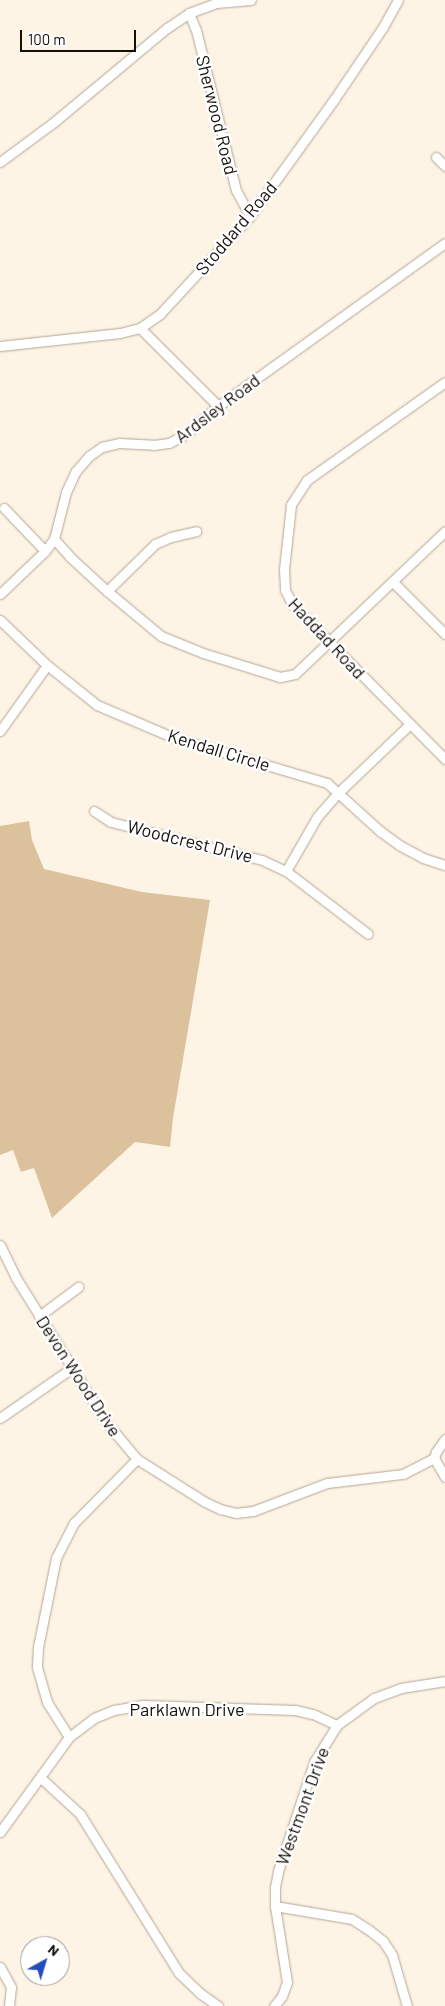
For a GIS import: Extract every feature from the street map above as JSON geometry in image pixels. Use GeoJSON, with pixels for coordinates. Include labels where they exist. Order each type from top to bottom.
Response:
{"type":"FeatureCollection","features":[{"type":"Feature","properties":{"kind":"street"},"geometry":{"type":"LineString","coordinates":[[0,162],[54,122],[168,28],[189,13],[216,3],[251,0]]}},
{"type":"Feature","properties":{"kind":"street","name":"Stoddard Road"},"geometry":{"type":"LineString","coordinates":[[0,346],[102,336],[140,328],[160,314],[250,216],[335,98],[383,27],[398,0]]}},
{"type":"Feature","properties":{"kind":"street","name":"Sherwood Road"},"geometry":{"type":"LineString","coordinates":[[189,13],[196,30],[236,190],[250,216]]}},
{"type":"Feature","properties":{"kind":"street"},"geometry":{"type":"LineString","coordinates":[[436,157],[445,166]]}},
{"type":"Feature","properties":{"kind":"street","name":"Ardsley Road"},"geometry":{"type":"LineString","coordinates":[[0,594],[45,551],[54,539],[66,492],[76,471],[89,456],[102,447],[119,443],[154,446],[169,444],[186,434],[218,406],[445,243]]}},
{"type":"Feature","properties":{"kind":"street"},"geometry":{"type":"LineString","coordinates":[[140,328],[218,406]]}},
{"type":"Feature","properties":{"kind":"street","name":"Haddad Road"},"geometry":{"type":"LineString","coordinates":[[445,382],[307,480],[291,505],[288,518],[285,590],[292,604],[445,759]]}},
{"type":"Feature","properties":{"kind":"street"},"geometry":{"type":"LineString","coordinates":[[4,508],[45,551]]}},
{"type":"Feature","properties":{"kind":"street"},"geometry":{"type":"LineString","coordinates":[[107,591],[155,544],[196,530]]}},
{"type":"Feature","properties":{"kind":"street"},"geometry":{"type":"LineString","coordinates":[[54,539],[70,557],[107,591],[160,636],[203,653],[280,677],[295,674],[445,531]]}},
{"type":"Feature","properties":{"kind":"street"},"geometry":{"type":"LineString","coordinates":[[393,582],[445,634]]}},
{"type":"Feature","properties":{"kind":"street","name":"Kendall Circle"},"geometry":{"type":"LineString","coordinates":[[0,620],[47,665],[97,705],[172,737],[327,783],[380,831],[399,845],[423,858],[445,865]]}},
{"type":"Feature","properties":{"kind":"street"},"geometry":{"type":"LineString","coordinates":[[0,731],[47,665]]}},
{"type":"Feature","properties":{"kind":"street"},"geometry":{"type":"LineString","coordinates":[[286,871],[311,824],[339,792],[410,724]]}},
{"type":"Feature","properties":{"kind":"street","name":"Woodcrest Drive"},"geometry":{"type":"LineString","coordinates":[[94,811],[111,822],[252,857],[286,871],[368,934]]}},
{"type":"Feature","properties":{"kind":"street","name":"Devon Wood Drive"},"geometry":{"type":"LineString","coordinates":[[0,1245],[16,1278],[106,1422],[138,1458],[220,1510],[236,1513],[260,1509],[327,1484],[403,1474],[434,1458]]}},
{"type":"Feature","properties":{"kind":"street"},"geometry":{"type":"LineString","coordinates":[[39,1316],[78,1287]]}},
{"type":"Feature","properties":{"kind":"street"},"geometry":{"type":"LineString","coordinates":[[0,1418],[72,1368]]}},
{"type":"Feature","properties":{"kind":"street"},"geometry":{"type":"LineString","coordinates":[[445,1438],[434,1458],[445,1477]]}},
{"type":"Feature","properties":{"kind":"street"},"geometry":{"type":"LineString","coordinates":[[69,1737],[47,1702],[37,1666],[38,1647],[56,1558],[74,1524],[138,1458]]}},
{"type":"Feature","properties":{"kind":"street","name":"Westmont Drive"},"geometry":{"type":"LineString","coordinates":[[274,2006],[282,1996],[287,1982],[275,1906],[278,1871],[314,1762],[337,1725],[374,1698],[400,1688],[445,1681]]}},
{"type":"Feature","properties":{"kind":"street","name":"Parklawn Drive"},"geometry":{"type":"LineString","coordinates":[[0,1832],[69,1737],[94,1718],[114,1710],[143,1705],[295,1710],[313,1714],[337,1725]]}},
{"type":"Feature","properties":{"kind":"street"},"geometry":{"type":"LineString","coordinates":[[41,1778],[80,1814],[179,1973],[200,1994],[218,2006]]}},
{"type":"Feature","properties":{"kind":"street"},"geometry":{"type":"LineString","coordinates":[[275,1906],[352,1919],[369,1930],[383,1941],[392,1955],[407,2006]]}},
{"type":"Feature","properties":{"kind":"street"},"geometry":{"type":"LineString","coordinates":[[0,1966],[11,1987],[9,2006]]}},
{"type":"Feature","properties":{"kind":"shaded area"},"geometry":{"type":"Polygon","coordinates":[[[29,821],[32,840],[44,869],[142,892],[210,900],[173,1118],[170,1147],[135,1142],[52,1218],[34,1168],[21,1172],[13,1150],[0,1155],[0,826],[29,821]]]}}]}
